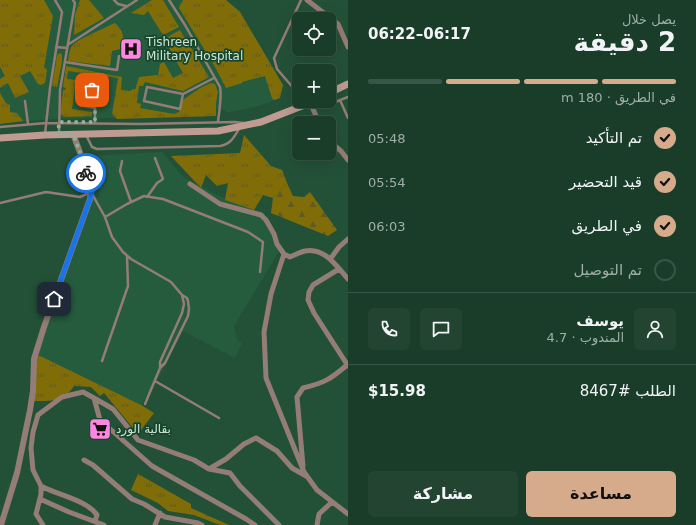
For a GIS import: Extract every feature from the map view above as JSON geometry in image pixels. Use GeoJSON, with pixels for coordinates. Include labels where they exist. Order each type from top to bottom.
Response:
{"type":"FeatureCollection","features":[{"type":"Feature","properties":{"kind":"main road"},"geometry":{"type":"LineString","coordinates":[[336,90],[348,84]]}},
{"type":"Feature","properties":{"kind":"main road"},"geometry":{"type":"LineString","coordinates":[[0,138],[73,134],[218,131],[251,125],[298,108]]}},
{"type":"Feature","properties":{"kind":"street"},"geometry":{"type":"LineString","coordinates":[[307,0],[338,24],[348,47]]}},
{"type":"Feature","properties":{"kind":"street"},"geometry":{"type":"LineString","coordinates":[[1,525],[17,473],[30,410],[33,391],[34,359],[92,192],[73,134]]}},
{"type":"Feature","properties":{"kind":"street"},"geometry":{"type":"LineString","coordinates":[[336,147],[348,160]]}},
{"type":"Feature","properties":{"kind":"street"},"geometry":{"type":"LineString","coordinates":[[190,184],[220,204],[261,215],[266,220],[274,234],[277,244],[284,254],[290,258],[305,251],[316,251],[331,258],[348,279]]}},
{"type":"Feature","properties":{"kind":"street"},"geometry":{"type":"LineString","coordinates":[[331,258],[338,247],[348,239]]}},
{"type":"Feature","properties":{"kind":"street"},"geometry":{"type":"LineString","coordinates":[[284,254],[270,294],[264,332],[266,378],[304,472],[317,490],[348,514]]}},
{"type":"Feature","properties":{"kind":"street"},"geometry":{"type":"LineString","coordinates":[[304,472],[298,397],[303,388],[322,383],[335,376],[348,365],[314,313],[308,300],[309,292],[313,285],[339,269]]}},
{"type":"Feature","properties":{"kind":"street"},"geometry":{"type":"LineString","coordinates":[[43,525],[36,514],[40,499],[41,486],[33,470],[32,448],[33,432],[38,415],[62,397],[84,392],[113,409],[138,440],[194,460],[209,469],[230,473],[240,486],[279,525]]}},
{"type":"Feature","properties":{"kind":"street"},"geometry":{"type":"LineString","coordinates":[[94,398],[100,420],[152,466],[254,525]]}},
{"type":"Feature","properties":{"kind":"street"},"geometry":{"type":"LineString","coordinates":[[209,469],[226,459],[244,444],[256,438],[277,451],[292,468],[308,478]]}},
{"type":"Feature","properties":{"kind":"street"},"geometry":{"type":"LineString","coordinates":[[84,460],[93,465],[132,499],[144,504],[165,517],[202,525]]}},
{"type":"Feature","properties":{"kind":"street"},"geometry":{"type":"LineString","coordinates":[[41,486],[70,498],[94,511],[97,515],[96,521]]}},
{"type":"Feature","properties":{"kind":"street"},"geometry":{"type":"LineString","coordinates":[[40,499],[104,525]]}},
{"type":"Feature","properties":{"kind":"street"},"geometry":{"type":"LineString","coordinates":[[317,525],[319,514],[332,502]]}},
{"type":"Feature","properties":{"kind":"street"},"geometry":{"type":"LineString","coordinates":[[155,525],[160,513]]}},
{"type":"Feature","properties":{"kind":"lane"},"geometry":{"type":"LineString","coordinates":[[45,135],[62,12],[55,0]]}},
{"type":"Feature","properties":{"kind":"lane"},"geometry":{"type":"LineString","coordinates":[[58,135],[60,90],[75,3],[73,0]]}},
{"type":"Feature","properties":{"kind":"lane"},"geometry":{"type":"LineString","coordinates":[[114,0],[121,6],[128,5],[134,0]]}},
{"type":"Feature","properties":{"kind":"lane"},"geometry":{"type":"LineString","coordinates":[[68,44],[137,0]]}},
{"type":"Feature","properties":{"kind":"lane"},"geometry":{"type":"LineString","coordinates":[[169,0],[220,87],[221,93],[218,122]]}},
{"type":"Feature","properties":{"kind":"lane"},"geometry":{"type":"LineString","coordinates":[[294,110],[295,90],[277,68],[274,58],[301,0]]}},
{"type":"Feature","properties":{"kind":"lane"},"geometry":{"type":"LineString","coordinates":[[56,47],[67,48]]}},
{"type":"Feature","properties":{"kind":"lane"},"geometry":{"type":"LineString","coordinates":[[65,62],[117,70],[119,56]]}},
{"type":"Feature","properties":{"kind":"lane"},"geometry":{"type":"LineString","coordinates":[[183,94],[180,109],[144,101],[147,87],[183,94],[214,78]]}},
{"type":"Feature","properties":{"kind":"lane"},"geometry":{"type":"LineString","coordinates":[[95,108],[80,105],[82,79],[92,80],[91,100],[95,108],[95,122]]}},
{"type":"Feature","properties":{"kind":"lane"},"geometry":{"type":"LineString","coordinates":[[336,102],[348,97]]}},
{"type":"Feature","properties":{"kind":"lane"},"geometry":{"type":"LineString","coordinates":[[340,100],[348,118]]}},
{"type":"Feature","properties":{"kind":"lane"},"geometry":{"type":"LineString","coordinates":[[25,101],[28,124]]}},
{"type":"Feature","properties":{"kind":"lane"},"geometry":{"type":"LineString","coordinates":[[0,126],[59,122],[141,124],[240,122],[251,125]]}},
{"type":"Feature","properties":{"kind":"lane"},"geometry":{"type":"LineString","coordinates":[[86,134],[92,147],[97,149],[220,146],[226,145],[232,141],[240,128]]}},
{"type":"Feature","properties":{"kind":"lane"},"geometry":{"type":"LineString","coordinates":[[147,197],[157,183],[163,179],[155,158]]}},
{"type":"Feature","properties":{"kind":"lane"},"geometry":{"type":"LineString","coordinates":[[122,161],[120,171],[131,202]]}},
{"type":"Feature","properties":{"kind":"lane"},"geometry":{"type":"LineString","coordinates":[[0,203],[46,192],[80,197],[92,192],[105,217],[115,242],[127,256],[167,279],[182,295],[187,298],[190,309],[188,316],[165,362],[160,368],[145,404]]}},
{"type":"Feature","properties":{"kind":"lane"},"geometry":{"type":"LineString","coordinates":[[105,217],[144,196],[163,199],[248,232],[263,242],[260,272]]}},
{"type":"Feature","properties":{"kind":"lane"},"geometry":{"type":"LineString","coordinates":[[102,361],[128,286],[127,256]]}},
{"type":"Feature","properties":{"kind":"lane"},"geometry":{"type":"LineString","coordinates":[[160,368],[160,362],[183,310],[182,295]]}},
{"type":"Feature","properties":{"kind":"lane"},"geometry":{"type":"LineString","coordinates":[[177,324],[182,327]]}},
{"type":"Feature","properties":{"kind":"lane"},"geometry":{"type":"LineString","coordinates":[[155,381],[219,418]]}},
{"type":"Feature","properties":{"kind":"lane"},"geometry":{"type":"LineString","coordinates":[[30,410],[38,415]]}},
{"type":"Feature","properties":{"kind":"shaded area","name":"Tishreen Military Hospital"},"geometry":{"type":"Polygon","coordinates":[[[0,0],[226,0],[240,12],[283,85],[280,98],[256,107],[226,113],[225,110],[217,109],[216,116],[52,119],[0,124],[0,0]]]}},
{"type":"Feature","properties":{"kind":"shaded area"},"geometry":{"type":"Polygon","coordinates":[[[162,152],[184,178],[224,198],[264,213],[281,248],[234,326],[237,340],[242,343],[235,358],[183,331],[162,372],[141,405],[34,353],[38,337],[90,200],[100,196],[86,156],[162,152]]]}},
{"type":"Feature","properties":{"kind":"green space"},"geometry":{"type":"Polygon","coordinates":[[[0,0],[44,0],[53,16],[44,67],[47,70],[45,83],[41,85],[38,84],[30,71],[20,76],[29,92],[15,98],[8,83],[0,88],[0,79],[5,76],[0,67],[0,0]]]}},
{"type":"Feature","properties":{"kind":"green space"},"geometry":{"type":"Polygon","coordinates":[[[80,0],[89,0],[104,18],[74,35],[75,15],[80,0]]]}},
{"type":"Feature","properties":{"kind":"green space"},"geometry":{"type":"Polygon","coordinates":[[[152,0],[163,0],[179,27],[163,35],[148,11],[144,15],[131,13],[152,0]]]}},
{"type":"Feature","properties":{"kind":"green space"},"geometry":{"type":"Polygon","coordinates":[[[183,0],[226,0],[240,12],[283,85],[280,98],[274,100],[272,98],[265,76],[226,88],[214,65],[179,8],[183,0]]]}},
{"type":"Feature","properties":{"kind":"green space"},"geometry":{"type":"Polygon","coordinates":[[[115,23],[121,29],[123,38],[120,49],[112,51],[110,66],[68,61],[69,52],[76,42],[115,23]]]}},
{"type":"Feature","properties":{"kind":"green space"},"geometry":{"type":"Polygon","coordinates":[[[180,30],[209,77],[183,91],[145,82],[143,86],[139,86],[137,103],[141,104],[140,108],[174,114],[179,112],[183,100],[200,88],[211,83],[215,84],[218,92],[216,116],[117,119],[112,114],[118,78],[68,71],[67,79],[76,80],[72,109],[92,112],[92,116],[64,117],[60,114],[63,90],[66,88],[63,87],[66,66],[122,77],[121,90],[130,91],[133,89],[135,90],[139,77],[158,75],[160,64],[164,62],[173,78],[183,73],[164,39],[180,30]]]}},
{"type":"Feature","properties":{"kind":"green space"},"geometry":{"type":"Polygon","coordinates":[[[60,53],[62,55],[62,62],[57,87],[52,86],[57,55],[60,53]]]}},
{"type":"Feature","properties":{"kind":"green space"},"geometry":{"type":"Polygon","coordinates":[[[0,93],[6,103],[10,105],[10,112],[17,113],[23,121],[0,124],[0,93]]]}},
{"type":"Feature","properties":{"kind":"green space"},"geometry":{"type":"Polygon","coordinates":[[[244,135],[271,166],[282,170],[287,183],[273,198],[263,195],[254,210],[225,200],[228,183],[217,186],[206,175],[201,188],[171,156],[240,153],[244,135]]]}},
{"type":"Feature","properties":{"kind":"green space"},"geometry":{"type":"Polygon","coordinates":[[[287,183],[293,196],[304,197],[310,192],[337,230],[328,236],[271,213],[273,198],[287,183]]]}},
{"type":"Feature","properties":{"kind":"green space"},"geometry":{"type":"Polygon","coordinates":[[[34,353],[141,405],[154,413],[138,434],[104,393],[100,396],[91,387],[74,386],[65,396],[55,400],[31,401],[34,353]]]}},
{"type":"Feature","properties":{"kind":"green space"},"geometry":{"type":"Polygon","coordinates":[[[138,474],[191,504],[191,508],[229,525],[220,525],[194,515],[168,511],[158,503],[131,490],[138,474]]]}},
{"type":"Feature","properties":{"kind":"way so far"},"geometry":{"type":"LineString","coordinates":[[86,173],[73,134],[58,135],[59,122],[95,122],[95,108],[91,100],[92,90]]}},
{"type":"Feature","properties":{"kind":"place","name":"Tishreen Military Hospital"},"geometry":{"type":"Point","coordinates":[131,49]}},
{"type":"Feature","properties":{"kind":"place","name":"بقالية الورد"},"geometry":{"type":"Point","coordinates":[100,429]}},
{"type":"Feature","properties":{"kind":"route"},"geometry":{"type":"LineString","coordinates":[[54,299],[92,192],[86,173]]}}]}
